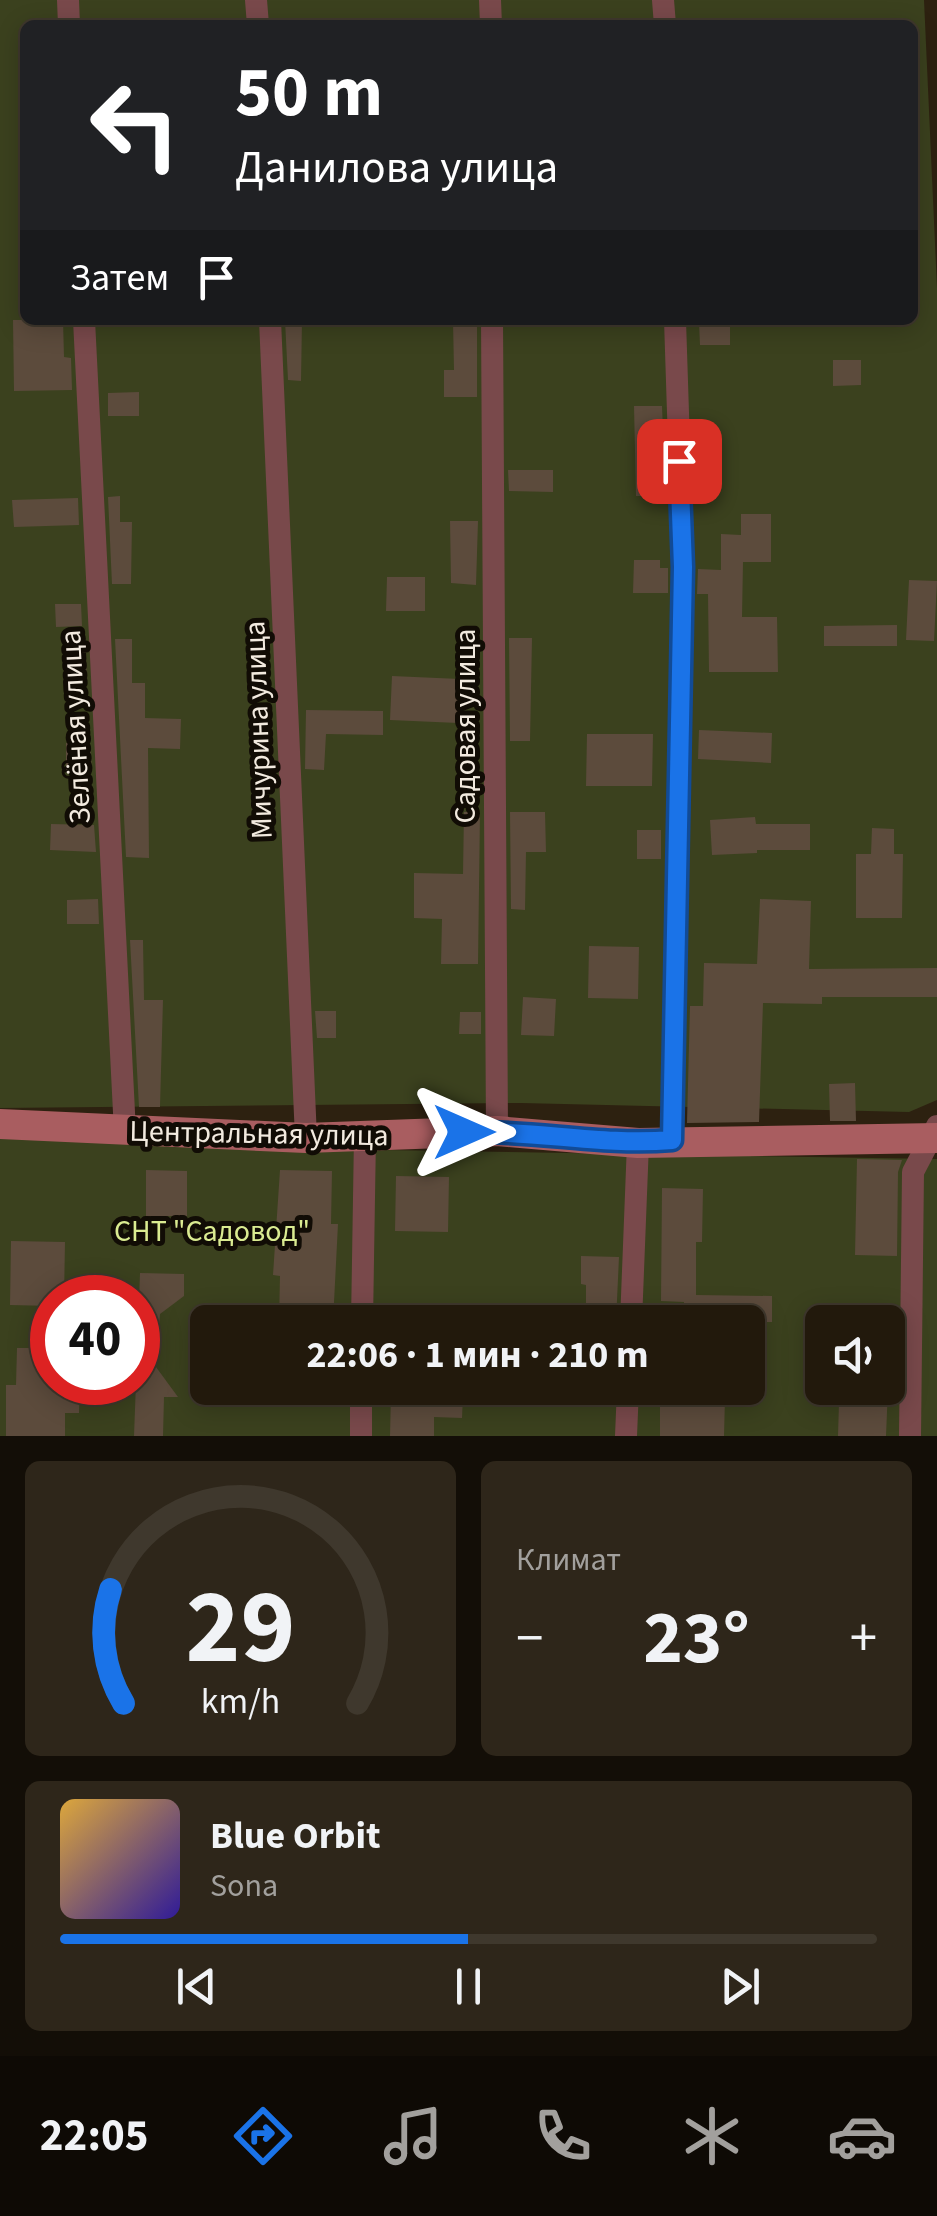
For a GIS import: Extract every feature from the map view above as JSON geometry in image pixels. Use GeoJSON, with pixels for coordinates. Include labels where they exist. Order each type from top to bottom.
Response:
{"type":"FeatureCollection","features":[{"type":"Feature","properties":{"kind":"street","name":"Зелёная улица"},"geometry":{"type":"LineString","coordinates":[[84,325],[125,1132]]}},
{"type":"Feature","properties":{"kind":"street","name":"Мичурина улица"},"geometry":{"type":"LineString","coordinates":[[270,325],[306,1138]]}},
{"type":"Feature","properties":{"kind":"street","name":"Садовая улица"},"geometry":{"type":"LineString","coordinates":[[492,325],[498,1131]]}},
{"type":"Feature","properties":{"kind":"street"},"geometry":{"type":"LineString","coordinates":[[672,1140],[683,567],[674,325]]}},
{"type":"Feature","properties":{"kind":"street","name":"Центральная улица"},"geometry":{"type":"LineString","coordinates":[[0,1124],[306,1138],[498,1131],[638,1143],[935,1134]]}},
{"type":"Feature","properties":{"kind":"street"},"geometry":{"type":"LineString","coordinates":[[910,1436],[912,1172],[935,1134]]}},
{"type":"Feature","properties":{"kind":"street"},"geometry":{"type":"LineString","coordinates":[[362,1305],[365,1136]]}},
{"type":"Feature","properties":{"kind":"street"},"geometry":{"type":"LineString","coordinates":[[632,1305],[638,1143]]}},
{"type":"Feature","properties":{"kind":"street"},"geometry":{"type":"LineString","coordinates":[[360,1436],[361,1405]]}},
{"type":"Feature","properties":{"kind":"street"},"geometry":{"type":"LineString","coordinates":[[626,1436],[627,1405]]}},
{"type":"Feature","properties":{"kind":"green space"},"geometry":{"type":"Polygon","coordinates":[[[0,0],[924,0],[937,288],[937,1100],[909,1112],[521,1103],[0,1108],[0,0]]]}},
{"type":"Feature","properties":{"kind":"green space","name":"СНТ \"Садовод\""},"geometry":{"type":"Polygon","coordinates":[[[0,1129],[384,1150],[937,1159],[937,1436],[0,1436],[0,1129]]]}},
{"type":"Feature","properties":{"kind":"building"},"geometry":{"type":"Polygon","coordinates":[[[13,320],[20,320],[20,325],[63,325],[64,357],[71,358],[72,390],[14,391],[13,320]]]}},
{"type":"Feature","properties":{"kind":"building"},"geometry":{"type":"Polygon","coordinates":[[[285,325],[302,325],[301,381],[288,380],[285,325]]]}},
{"type":"Feature","properties":{"kind":"building"},"geometry":{"type":"Polygon","coordinates":[[[453,325],[477,325],[477,397],[444,397],[444,370],[454,370],[453,325]]]}},
{"type":"Feature","properties":{"kind":"building"},"geometry":{"type":"Polygon","coordinates":[[[699,325],[730,325],[730,345],[700,345],[699,325]]]}},
{"type":"Feature","properties":{"kind":"building"},"geometry":{"type":"Polygon","coordinates":[[[833,360],[861,360],[861,385],[833,386],[833,360]]]}},
{"type":"Feature","properties":{"kind":"building"},"geometry":{"type":"Polygon","coordinates":[[[139,392],[139,416],[108,416],[108,393],[139,392]]]}},
{"type":"Feature","properties":{"kind":"building"},"geometry":{"type":"Polygon","coordinates":[[[634,406],[662,406],[665,480],[659,480],[660,496],[636,496],[634,406]]]}},
{"type":"Feature","properties":{"kind":"building"},"geometry":{"type":"Polygon","coordinates":[[[693,419],[702,419],[703,456],[721,457],[720,480],[695,480],[693,419]]]}},
{"type":"Feature","properties":{"kind":"building"},"geometry":{"type":"Polygon","coordinates":[[[508,470],[553,470],[553,492],[509,491],[508,470]]]}},
{"type":"Feature","properties":{"kind":"building"},"geometry":{"type":"Polygon","coordinates":[[[120,496],[120,522],[132,522],[131,584],[112,584],[108,497],[120,496]]]}},
{"type":"Feature","properties":{"kind":"building"},"geometry":{"type":"Polygon","coordinates":[[[78,498],[79,525],[14,527],[12,500],[78,498]]]}},
{"type":"Feature","properties":{"kind":"building"},"geometry":{"type":"Polygon","coordinates":[[[741,514],[771,514],[771,562],[743,562],[742,617],[777,617],[778,672],[709,672],[708,594],[697,594],[698,569],[721,570],[721,534],[741,535],[741,514]]]}},
{"type":"Feature","properties":{"kind":"building"},"geometry":{"type":"Polygon","coordinates":[[[450,521],[478,521],[476,585],[451,583],[450,521]]]}},
{"type":"Feature","properties":{"kind":"building"},"geometry":{"type":"Polygon","coordinates":[[[634,560],[660,560],[660,568],[668,568],[668,593],[633,593],[634,560]]]}},
{"type":"Feature","properties":{"kind":"building"},"geometry":{"type":"Polygon","coordinates":[[[387,577],[425,577],[425,611],[386,611],[387,577]]]}},
{"type":"Feature","properties":{"kind":"building"},"geometry":{"type":"Polygon","coordinates":[[[909,580],[937,581],[934,641],[906,640],[909,580]]]}},
{"type":"Feature","properties":{"kind":"building"},"geometry":{"type":"Polygon","coordinates":[[[55,604],[81,604],[82,626],[56,627],[55,604]]]}},
{"type":"Feature","properties":{"kind":"building"},"geometry":{"type":"Polygon","coordinates":[[[897,625],[897,646],[824,646],[824,626],[897,625]]]}},
{"type":"Feature","properties":{"kind":"building"},"geometry":{"type":"Polygon","coordinates":[[[70,638],[85,638],[87,685],[69,684],[70,638]]]}},
{"type":"Feature","properties":{"kind":"building"},"geometry":{"type":"Polygon","coordinates":[[[509,638],[532,638],[530,741],[510,741],[509,638]]]}},
{"type":"Feature","properties":{"kind":"building"},"geometry":{"type":"Polygon","coordinates":[[[115,639],[132,639],[132,683],[145,683],[145,718],[181,719],[180,749],[148,748],[149,858],[126,857],[115,639]]]}},
{"type":"Feature","properties":{"kind":"building"},"geometry":{"type":"Polygon","coordinates":[[[392,676],[460,679],[458,723],[390,720],[392,676]]]}},
{"type":"Feature","properties":{"kind":"building"},"geometry":{"type":"Polygon","coordinates":[[[306,710],[383,711],[383,735],[326,734],[324,770],[305,769],[306,710]]]}},
{"type":"Feature","properties":{"kind":"building"},"geometry":{"type":"Polygon","coordinates":[[[699,730],[772,733],[771,763],[698,759],[699,730]]]}},
{"type":"Feature","properties":{"kind":"building"},"geometry":{"type":"Polygon","coordinates":[[[587,734],[653,734],[652,786],[586,786],[587,734]]]}},
{"type":"Feature","properties":{"kind":"building"},"geometry":{"type":"Polygon","coordinates":[[[66,743],[90,744],[92,770],[66,770],[66,743]]]}},
{"type":"Feature","properties":{"kind":"building"},"geometry":{"type":"Polygon","coordinates":[[[464,812],[480,812],[478,964],[441,964],[442,919],[414,918],[414,873],[463,874],[464,812]]]}},
{"type":"Feature","properties":{"kind":"building"},"geometry":{"type":"Polygon","coordinates":[[[510,812],[545,812],[546,852],[526,852],[525,910],[511,909],[510,812]]]}},
{"type":"Feature","properties":{"kind":"building"},"geometry":{"type":"Polygon","coordinates":[[[755,817],[756,824],[810,824],[810,850],[712,855],[710,820],[755,817]]]}},
{"type":"Feature","properties":{"kind":"building"},"geometry":{"type":"Polygon","coordinates":[[[51,824],[94,825],[96,852],[50,850],[51,824]]]}},
{"type":"Feature","properties":{"kind":"building"},"geometry":{"type":"Polygon","coordinates":[[[872,828],[894,829],[894,854],[903,854],[902,918],[856,918],[856,854],[871,854],[872,828]]]}},
{"type":"Feature","properties":{"kind":"building"},"geometry":{"type":"Polygon","coordinates":[[[637,830],[661,830],[661,859],[637,859],[637,830]]]}},
{"type":"Feature","properties":{"kind":"building"},"geometry":{"type":"Polygon","coordinates":[[[98,899],[99,924],[67,924],[67,900],[98,899]]]}},
{"type":"Feature","properties":{"kind":"building"},"geometry":{"type":"Polygon","coordinates":[[[760,899],[811,901],[809,969],[937,968],[937,997],[822,997],[822,1004],[763,1003],[759,1122],[687,1123],[690,1006],[703,1006],[704,963],[757,964],[760,899]]]}},
{"type":"Feature","properties":{"kind":"building"},"geometry":{"type":"Polygon","coordinates":[[[130,940],[143,940],[144,1000],[163,1000],[160,1107],[139,1107],[130,940]]]}},
{"type":"Feature","properties":{"kind":"building"},"geometry":{"type":"Polygon","coordinates":[[[589,946],[639,947],[638,999],[588,998],[589,946]]]}},
{"type":"Feature","properties":{"kind":"building"},"geometry":{"type":"Polygon","coordinates":[[[523,997],[556,999],[554,1036],[521,1035],[523,997]]]}},
{"type":"Feature","properties":{"kind":"building"},"geometry":{"type":"Polygon","coordinates":[[[315,1011],[336,1011],[336,1038],[317,1038],[315,1011]]]}},
{"type":"Feature","properties":{"kind":"building"},"geometry":{"type":"Polygon","coordinates":[[[460,1012],[481,1012],[481,1034],[459,1034],[460,1012]]]}},
{"type":"Feature","properties":{"kind":"building"},"geometry":{"type":"Polygon","coordinates":[[[855,1083],[856,1121],[830,1121],[829,1084],[855,1083]]]}},
{"type":"Feature","properties":{"kind":"building"},"geometry":{"type":"Polygon","coordinates":[[[857,1159],[902,1160],[898,1172],[897,1256],[855,1255],[857,1159]]]}},
{"type":"Feature","properties":{"kind":"building"},"geometry":{"type":"Polygon","coordinates":[[[146,1170],[187,1171],[187,1216],[146,1216],[146,1170]]]}},
{"type":"Feature","properties":{"kind":"building"},"geometry":{"type":"Polygon","coordinates":[[[280,1170],[332,1171],[331,1224],[338,1224],[334,1305],[279,1305],[280,1276],[273,1275],[280,1170]]]}},
{"type":"Feature","properties":{"kind":"building"},"geometry":{"type":"Polygon","coordinates":[[[396,1176],[449,1177],[448,1232],[395,1231],[396,1176]]]}},
{"type":"Feature","properties":{"kind":"building"},"geometry":{"type":"Polygon","coordinates":[[[662,1188],[703,1189],[702,1242],[696,1242],[696,1295],[772,1296],[772,1322],[765,1322],[765,1305],[684,1305],[661,1301],[662,1188]]]}},
{"type":"Feature","properties":{"kind":"building"},"geometry":{"type":"Polygon","coordinates":[[[11,1241],[65,1242],[64,1275],[30,1275],[30,1305],[10,1305],[11,1241]]]}},
{"type":"Feature","properties":{"kind":"building"},"geometry":{"type":"Polygon","coordinates":[[[581,1256],[619,1257],[617,1305],[586,1305],[586,1285],[581,1284],[581,1256]]]}},
{"type":"Feature","properties":{"kind":"building"},"geometry":{"type":"Polygon","coordinates":[[[184,1274],[184,1296],[160,1314],[160,1275],[140,1275],[184,1274]]]}},
{"type":"Feature","properties":{"kind":"building"},"geometry":{"type":"Polygon","coordinates":[[[17,1348],[30,1348],[30,1405],[79,1405],[79,1413],[65,1413],[65,1436],[6,1436],[6,1385],[16,1385],[17,1348]]]}},
{"type":"Feature","properties":{"kind":"building"},"geometry":{"type":"Polygon","coordinates":[[[160,1372],[178,1397],[164,1397],[163,1436],[134,1436],[135,1405],[160,1405],[160,1372]]]}},
{"type":"Feature","properties":{"kind":"building"},"geometry":{"type":"Polygon","coordinates":[[[391,1405],[463,1405],[462,1418],[434,1417],[434,1436],[390,1436],[391,1405]]]}},
{"type":"Feature","properties":{"kind":"building"},"geometry":{"type":"Polygon","coordinates":[[[660,1405],[725,1405],[724,1436],[660,1436],[660,1405]]]}},
{"type":"Feature","properties":{"kind":"building"},"geometry":{"type":"Polygon","coordinates":[[[839,1405],[887,1405],[886,1436],[838,1436],[839,1405]]]}},
{"type":"Feature","properties":{"kind":"route"},"geometry":{"type":"LineString","coordinates":[[464,1132],[498,1131],[638,1143],[672,1140],[683,567],[679,461]]}}]}
